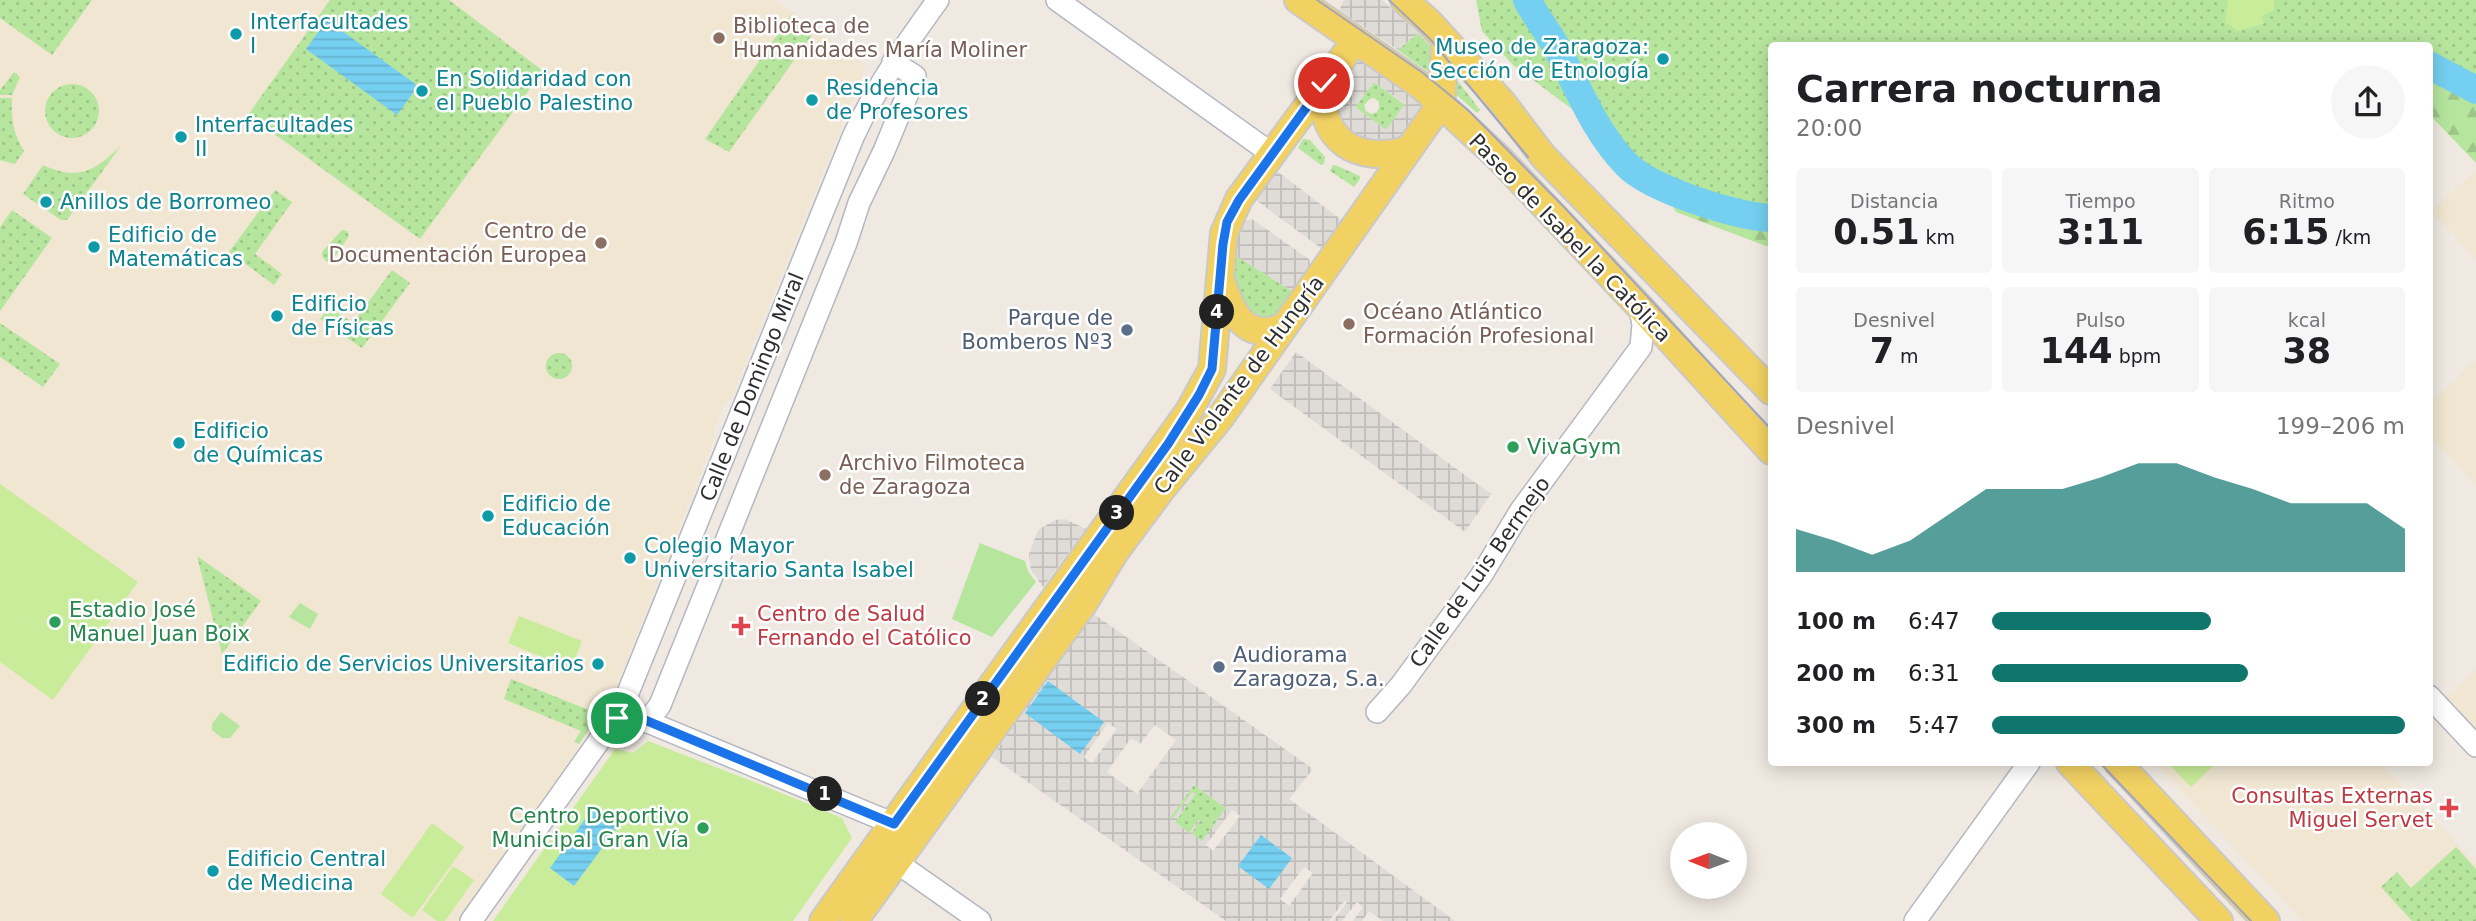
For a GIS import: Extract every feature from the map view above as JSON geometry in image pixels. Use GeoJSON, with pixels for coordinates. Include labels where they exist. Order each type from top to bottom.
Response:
{"type":"FeatureCollection","features":[{"type":"Feature","properties":{"kind":"main road","name":"Paseo de Isabel la Católica"},"geometry":{"type":"LineString","coordinates":[[1298,0],[1420,85],[1499,158],[1768,448]]}},
{"type":"Feature","properties":{"kind":"main road","name":"Paseo de Isabel la Católica"},"geometry":{"type":"LineString","coordinates":[[1404,0],[1433,21],[1502,102],[1543,156],[1768,388]]}},
{"type":"Feature","properties":{"kind":"main road","name":"Calle Violante de Hungría"},"geometry":{"type":"LineString","coordinates":[[854,921],[1084,603],[1115,552],[1220,418],[1440,103],[1433,21]]}},
{"type":"Feature","properties":{"kind":"main road","name":"Calle Violante de Hungría"},"geometry":{"type":"LineString","coordinates":[[823,921],[1168,444],[1194,403],[1212,369],[1227,222],[1239,200],[1355,41]]}},
{"type":"Feature","properties":{"kind":"main road"},"geometry":{"type":"LineString","coordinates":[[1324,83],[1324,114],[1332,130],[1343,142],[1370,154],[1409,149]]}},
{"type":"Feature","properties":{"kind":"main road"},"geometry":{"type":"LineString","coordinates":[[1219,282],[1229,305],[1241,322],[1261,331],[1283,327]]}},
{"type":"Feature","properties":{"kind":"main road"},"geometry":{"type":"LineString","coordinates":[[1182,465],[1207,398],[1212,369]]}},
{"type":"Feature","properties":{"kind":"main road"},"geometry":{"type":"LineString","coordinates":[[2073,766],[2219,921]]}},
{"type":"Feature","properties":{"kind":"main road"},"geometry":{"type":"LineString","coordinates":[[2121,766],[2266,921]]}},
{"type":"Feature","properties":{"kind":"street","name":"Calle de Domingo Miral"},"geometry":{"type":"LineString","coordinates":[[471,921],[621,710],[853,136],[869,101],[893,62],[938,0]]}},
{"type":"Feature","properties":{"kind":"street"},"geometry":{"type":"LineString","coordinates":[[1057,0],[1272,154]]}},
{"type":"Feature","properties":{"kind":"street","name":"Calle de Domingo Miral"},"geometry":{"type":"LineString","coordinates":[[647,722],[660,705],[846,243],[859,203],[915,76],[893,62]]}},
{"type":"Feature","properties":{"kind":"street"},"geometry":{"type":"LineString","coordinates":[[1640,307],[1643,325],[1641,347],[1676,349]]}},
{"type":"Feature","properties":{"kind":"street","name":"Calle de Luis Bermejo"},"geometry":{"type":"LineString","coordinates":[[1377,712],[1393,695],[1481,576],[1521,510],[1641,347]]}},
{"type":"Feature","properties":{"kind":"street"},"geometry":{"type":"LineString","coordinates":[[2433,700],[2476,746]]}},
{"type":"Feature","properties":{"kind":"street"},"geometry":{"type":"LineString","coordinates":[[621,710],[894,824],[925,821]]}},
{"type":"Feature","properties":{"kind":"street"},"geometry":{"type":"LineString","coordinates":[[1915,921],[2027,766]]}},
{"type":"Feature","properties":{"kind":"street"},"geometry":{"type":"LineString","coordinates":[[869,859],[896,862],[980,921]]}},
{"type":"Feature","properties":{"kind":"shaded area"},"geometry":{"type":"Polygon","coordinates":[[[0,0],[775,0],[866,66],[731,398],[725,403],[714,429],[715,437],[611,700],[459,921],[0,921],[0,0]]]}},
{"type":"Feature","properties":{"kind":"shaded area"},"geometry":{"type":"Polygon","coordinates":[[[1344,0],[1382,0],[1418,33],[1398,50],[1339,10],[1344,0]]]}},
{"type":"Feature","properties":{"kind":"shaded area"},"geometry":{"type":"Polygon","coordinates":[[[1366,57],[1423,104],[1403,134],[1392,143],[1347,137],[1331,96],[1355,61],[1366,57]],[[1374,82],[1355,107],[1386,130],[1405,104],[1374,82]]]}},
{"type":"Feature","properties":{"kind":"shaded area"},"geometry":{"type":"Polygon","coordinates":[[[1269,171],[1278,172],[1347,224],[1326,252],[1256,200],[1256,194],[1269,171]]]}},
{"type":"Feature","properties":{"kind":"shaded area"},"geometry":{"type":"Polygon","coordinates":[[[2476,171],[2476,259],[2433,213],[2433,209],[2476,171]]]}},
{"type":"Feature","properties":{"kind":"shaded area"},"geometry":{"type":"Polygon","coordinates":[[[1252,219],[1309,259],[1310,265],[1292,291],[1233,254],[1236,232],[1245,221],[1252,219]]]}},
{"type":"Feature","properties":{"kind":"shaded area"},"geometry":{"type":"Polygon","coordinates":[[[1296,352],[1491,494],[1465,532],[1270,389],[1296,352]]]}},
{"type":"Feature","properties":{"kind":"shaded area"},"geometry":{"type":"Polygon","coordinates":[[[2476,360],[2476,485],[2433,439],[2433,400],[2476,360]]]}},
{"type":"Feature","properties":{"kind":"shaded area"},"geometry":{"type":"Polygon","coordinates":[[[1065,519],[1086,529],[1043,587],[1031,570],[1029,554],[1038,530],[1055,520],[1065,519]]]}},
{"type":"Feature","properties":{"kind":"shaded area"},"geometry":{"type":"Polygon","coordinates":[[[1091,612],[1313,769],[1289,799],[1455,921],[1383,921],[1369,911],[1362,921],[1353,921],[1363,907],[1357,902],[1342,921],[1333,921],[1347,902],[1345,900],[1329,921],[1226,921],[992,757],[1091,612]],[[1108,723],[1084,757],[1092,763],[1117,729],[1108,723]],[[1155,725],[1140,744],[1131,738],[1107,772],[1137,794],[1176,740],[1155,725]],[[1194,785],[1170,818],[1172,819],[1192,792],[1195,794],[1175,822],[1189,833],[1199,819],[1201,820],[1191,833],[1202,841],[1226,808],[1194,785]],[[1232,810],[1206,845],[1213,851],[1240,816],[1232,810]],[[1304,867],[1280,899],[1289,906],[1313,873],[1304,867]]]}},
{"type":"Feature","properties":{"kind":"shaded area"},"geometry":{"type":"Polygon","coordinates":[[[2476,670],[2476,736],[2443,701],[2476,670]]]}},
{"type":"Feature","properties":{"kind":"shaded area"},"geometry":{"type":"Polygon","coordinates":[[[2158,766],[2383,766],[2476,864],[2476,921],[2303,921],[2158,766]]]}},
{"type":"Feature","properties":{"kind":"green space"},"geometry":{"type":"Polygon","coordinates":[[[0,0],[92,0],[52,55],[0,18],[0,0]]]}},
{"type":"Feature","properties":{"kind":"green space"},"geometry":{"type":"Polygon","coordinates":[[[330,0],[449,0],[543,71],[420,239],[248,115],[330,0]]]}},
{"type":"Feature","properties":{"kind":"green space"},"geometry":{"type":"Polygon","coordinates":[[[1476,0],[2476,0],[2476,90],[2433,67],[2433,42],[1768,42],[1768,216],[1730,210],[1662,186],[1628,167],[1596,127],[1513,65],[1482,31],[1476,0]]]}},
{"type":"Feature","properties":{"kind":"green space"},"geometry":{"type":"Polygon","coordinates":[[[2228,0],[2274,0],[2274,10],[2262,16],[2264,24],[2237,31],[2225,22],[2228,0]]]}},
{"type":"Feature","properties":{"kind":"green space"},"geometry":{"type":"Polygon","coordinates":[[[791,15],[814,32],[729,152],[705,139],[791,15]]]}},
{"type":"Feature","properties":{"kind":"green space"},"geometry":{"type":"Polygon","coordinates":[[[1418,33],[1436,53],[1434,76],[1398,50],[1418,33]]]}},
{"type":"Feature","properties":{"kind":"green space"},"geometry":{"type":"Polygon","coordinates":[[[2433,67],[2476,90],[2476,163],[2433,118],[2433,67]]]}},
{"type":"Feature","properties":{"kind":"green space"},"geometry":{"type":"Polygon","coordinates":[[[14,72],[20,77],[12,95],[0,95],[0,90],[14,72]]]}},
{"type":"Feature","properties":{"kind":"green space"},"geometry":{"type":"Polygon","coordinates":[[[1451,72],[1480,110],[1477,113],[1450,89],[1451,72]]]}},
{"type":"Feature","properties":{"kind":"green space"},"geometry":{"type":"Polygon","coordinates":[[[1374,82],[1405,105],[1386,130],[1355,107],[1374,82]],[[1374,98],[1370,99],[1364,105],[1366,111],[1371,114],[1377,112],[1379,102],[1374,98]]]}},
{"type":"Feature","properties":{"kind":"green space"},"geometry":{"type":"Polygon","coordinates":[[[77,84],[87,88],[95,96],[99,111],[95,126],[87,134],[67,138],[57,134],[49,126],[45,106],[49,96],[57,88],[77,84]]]}},
{"type":"Feature","properties":{"kind":"green space"},"geometry":{"type":"Polygon","coordinates":[[[0,98],[12,98],[14,126],[24,151],[15,164],[0,160],[0,98]]]}},
{"type":"Feature","properties":{"kind":"green space"},"geometry":{"type":"Polygon","coordinates":[[[1303,139],[1310,140],[1325,157],[1324,164],[1321,165],[1298,148],[1303,139]]]}},
{"type":"Feature","properties":{"kind":"green space"},"geometry":{"type":"Polygon","coordinates":[[[120,147],[67,220],[61,220],[23,194],[43,165],[66,172],[85,171],[102,163],[120,147]]]}},
{"type":"Feature","properties":{"kind":"green space"},"geometry":{"type":"Polygon","coordinates":[[[1335,165],[1360,176],[1354,187],[1330,171],[1335,165]]]}},
{"type":"Feature","properties":{"kind":"green space"},"geometry":{"type":"Polygon","coordinates":[[[1662,186],[1729,211],[1768,218],[1768,246],[1766,246],[1676,212],[1662,186]]]}},
{"type":"Feature","properties":{"kind":"green space"},"geometry":{"type":"Polygon","coordinates":[[[275,190],[292,202],[255,254],[282,274],[274,285],[229,252],[275,190]]]}},
{"type":"Feature","properties":{"kind":"green space"},"geometry":{"type":"Polygon","coordinates":[[[12,210],[52,238],[0,311],[0,227],[12,210]]]}},
{"type":"Feature","properties":{"kind":"green space"},"geometry":{"type":"Polygon","coordinates":[[[342,230],[347,231],[349,236],[332,261],[327,262],[322,252],[342,230]]]}},
{"type":"Feature","properties":{"kind":"green space"},"geometry":{"type":"Polygon","coordinates":[[[1233,254],[1292,291],[1272,323],[1262,324],[1230,292],[1233,254]]]}},
{"type":"Feature","properties":{"kind":"green space"},"geometry":{"type":"Polygon","coordinates":[[[392,270],[410,283],[362,348],[320,319],[329,307],[353,323],[392,270]]]}},
{"type":"Feature","properties":{"kind":"green space"},"geometry":{"type":"Polygon","coordinates":[[[0,323],[60,364],[43,387],[0,357],[0,323]]]}},
{"type":"Feature","properties":{"kind":"green space"},"geometry":{"type":"Polygon","coordinates":[[[559,353],[568,357],[572,366],[568,375],[559,379],[550,375],[546,366],[550,357],[559,353]]]}},
{"type":"Feature","properties":{"kind":"green space","name":"Estadio José Manuel Juan Boix"},"geometry":{"type":"Polygon","coordinates":[[[0,484],[138,582],[53,700],[0,662],[0,484]]]}},
{"type":"Feature","properties":{"kind":"green space"},"geometry":{"type":"Polygon","coordinates":[[[980,543],[1025,561],[1036,582],[992,637],[952,619],[980,543]]]}},
{"type":"Feature","properties":{"kind":"green space"},"geometry":{"type":"Polygon","coordinates":[[[197,556],[261,601],[222,654],[197,556]]]}},
{"type":"Feature","properties":{"kind":"green space"},"geometry":{"type":"Polygon","coordinates":[[[300,603],[318,614],[310,629],[289,617],[300,603]]]}},
{"type":"Feature","properties":{"kind":"green space"},"geometry":{"type":"Polygon","coordinates":[[[519,616],[582,641],[571,669],[508,643],[519,616]]]}},
{"type":"Feature","properties":{"kind":"green space"},"geometry":{"type":"Polygon","coordinates":[[[511,679],[599,714],[579,744],[574,742],[581,731],[504,699],[511,679]]]}},
{"type":"Feature","properties":{"kind":"green space"},"geometry":{"type":"Polygon","coordinates":[[[221,712],[240,726],[230,738],[222,738],[212,730],[212,724],[221,712]]]}},
{"type":"Feature","properties":{"kind":"green space","name":"Centro Deportivo Municipal Gran Vía"},"geometry":{"type":"Polygon","coordinates":[[[648,741],[842,818],[852,838],[793,921],[493,921],[615,749],[633,753],[648,741]]]}},
{"type":"Feature","properties":{"kind":"green space"},"geometry":{"type":"Polygon","coordinates":[[[2171,766],[2213,766],[2191,787],[2171,766]]]}},
{"type":"Feature","properties":{"kind":"green space"},"geometry":{"type":"Polygon","coordinates":[[[1194,785],[1226,808],[1202,842],[1191,834],[1200,820],[1189,833],[1175,822],[1195,794],[1192,793],[1172,820],[1169,818],[1194,785]]]}},
{"type":"Feature","properties":{"kind":"green space"},"geometry":{"type":"Polygon","coordinates":[[[432,823],[464,847],[413,918],[381,894],[432,823]]]}},
{"type":"Feature","properties":{"kind":"green space"},"geometry":{"type":"Polygon","coordinates":[[[2456,847],[2476,869],[2476,921],[2412,921],[2381,887],[2397,872],[2411,888],[2456,847]]]}},
{"type":"Feature","properties":{"kind":"green space"},"geometry":{"type":"Polygon","coordinates":[[[453,866],[474,880],[445,921],[437,921],[422,910],[453,866]]]}},
{"type":"Feature","properties":{"kind":"water"},"geometry":{"type":"Polygon","coordinates":[[[327,20],[418,86],[397,115],[306,49],[327,20]]]}},
{"type":"Feature","properties":{"kind":"water"},"geometry":{"type":"Polygon","coordinates":[[[1048,681],[1104,722],[1080,754],[1025,713],[1048,681]]]}},
{"type":"Feature","properties":{"kind":"water"},"geometry":{"type":"Polygon","coordinates":[[[595,805],[620,824],[574,886],[550,868],[595,805]]]}},
{"type":"Feature","properties":{"kind":"water"},"geometry":{"type":"Polygon","coordinates":[[[1261,835],[1292,858],[1269,889],[1238,866],[1261,835]]]}},
{"type":"Feature","properties":{"kind":"waterway"},"geometry":{"type":"LineString","coordinates":[[1527,0],[1558,50],[1597,125],[1627,165],[1654,183],[1695,200],[1737,213],[1768,218]]}},
{"type":"Feature","properties":{"kind":"waterway"},"geometry":{"type":"LineString","coordinates":[[2433,67],[2476,90]]}},
{"type":"Feature","properties":{"kind":"tram line"},"geometry":{"type":"LineString","coordinates":[[1317,0],[1423,73],[1468,110],[1564,207],[1768,426]]}},
{"type":"Feature","properties":{"kind":"tram line"},"geometry":{"type":"LineString","coordinates":[[1389,0],[1431,40],[1528,157]]}},
{"type":"Feature","properties":{"kind":"tram line"},"geometry":{"type":"LineString","coordinates":[[2103,766],[2251,921]]}},
{"type":"Feature","properties":{"kind":"place","name":"Interfacultades I"},"geometry":{"type":"Point","coordinates":[236,34]}},
{"type":"Feature","properties":{"kind":"place","name":"Biblioteca de Humanidades María Moliner"},"geometry":{"type":"Point","coordinates":[719,38]}},
{"type":"Feature","properties":{"kind":"place","name":"Museo de Zaragoza: Sección de Etnología"},"geometry":{"type":"Point","coordinates":[1663,59]}},
{"type":"Feature","properties":{"kind":"place","name":"En Solidaridad con el Pueblo Palestino"},"geometry":{"type":"Point","coordinates":[422,91]}},
{"type":"Feature","properties":{"kind":"place","name":"Residencia de Profesores"},"geometry":{"type":"Point","coordinates":[812,100]}},
{"type":"Feature","properties":{"kind":"place","name":"Interfacultades II"},"geometry":{"type":"Point","coordinates":[181,137]}},
{"type":"Feature","properties":{"kind":"place","name":"Anillos de Borromeo"},"geometry":{"type":"Point","coordinates":[46,202]}},
{"type":"Feature","properties":{"kind":"place","name":"Centro de Documentación Europea"},"geometry":{"type":"Point","coordinates":[601,243]}},
{"type":"Feature","properties":{"kind":"place","name":"Edificio de Matemáticas"},"geometry":{"type":"Point","coordinates":[94,247]}},
{"type":"Feature","properties":{"kind":"place","name":"Edificio de Físicas"},"geometry":{"type":"Point","coordinates":[277,316]}},
{"type":"Feature","properties":{"kind":"place","name":"Océano Atlántico Formación Profesional"},"geometry":{"type":"Point","coordinates":[1349,324]}},
{"type":"Feature","properties":{"kind":"place","name":"Parque de Bomberos Nº3"},"geometry":{"type":"Point","coordinates":[1127,330]}},
{"type":"Feature","properties":{"kind":"place","name":"Edificio de Químicas"},"geometry":{"type":"Point","coordinates":[179,443]}},
{"type":"Feature","properties":{"kind":"place","name":"VivaGym"},"geometry":{"type":"Point","coordinates":[1513,447]}},
{"type":"Feature","properties":{"kind":"place","name":"Archivo Filmoteca de Zaragoza"},"geometry":{"type":"Point","coordinates":[825,475]}},
{"type":"Feature","properties":{"kind":"place","name":"Edificio de Educación"},"geometry":{"type":"Point","coordinates":[488,516]}},
{"type":"Feature","properties":{"kind":"place","name":"Colegio Mayor Universitario Santa Isabel"},"geometry":{"type":"Point","coordinates":[630,558]}},
{"type":"Feature","properties":{"kind":"place","name":"Estadio José Manuel Juan Boix"},"geometry":{"type":"Point","coordinates":[55,622]}},
{"type":"Feature","properties":{"kind":"place","name":"Centro de Salud Fernando el Católico"},"geometry":{"type":"Point","coordinates":[741,626]}},
{"type":"Feature","properties":{"kind":"place","name":"Edificio de Servicios Universitarios"},"geometry":{"type":"Point","coordinates":[598,664]}},
{"type":"Feature","properties":{"kind":"place","name":"Audiorama Zaragoza, S.a."},"geometry":{"type":"Point","coordinates":[1219,667]}},
{"type":"Feature","properties":{"kind":"place","name":"Consultas Externas Miguel Servet"},"geometry":{"type":"Point","coordinates":[2449,808]}},
{"type":"Feature","properties":{"kind":"place","name":"Centro Deportivo Municipal Gran Vía"},"geometry":{"type":"Point","coordinates":[703,828]}},
{"type":"Feature","properties":{"kind":"place","name":"Edificio Central de Medicina"},"geometry":{"type":"Point","coordinates":[213,871]}},
{"type":"Feature","properties":{"kind":"route"},"geometry":{"type":"LineString","coordinates":[[617,718],[621,710],[894,824],[1168,444],[1199,395],[1212,369],[1227,222],[1239,200],[1324,83]]}}]}
